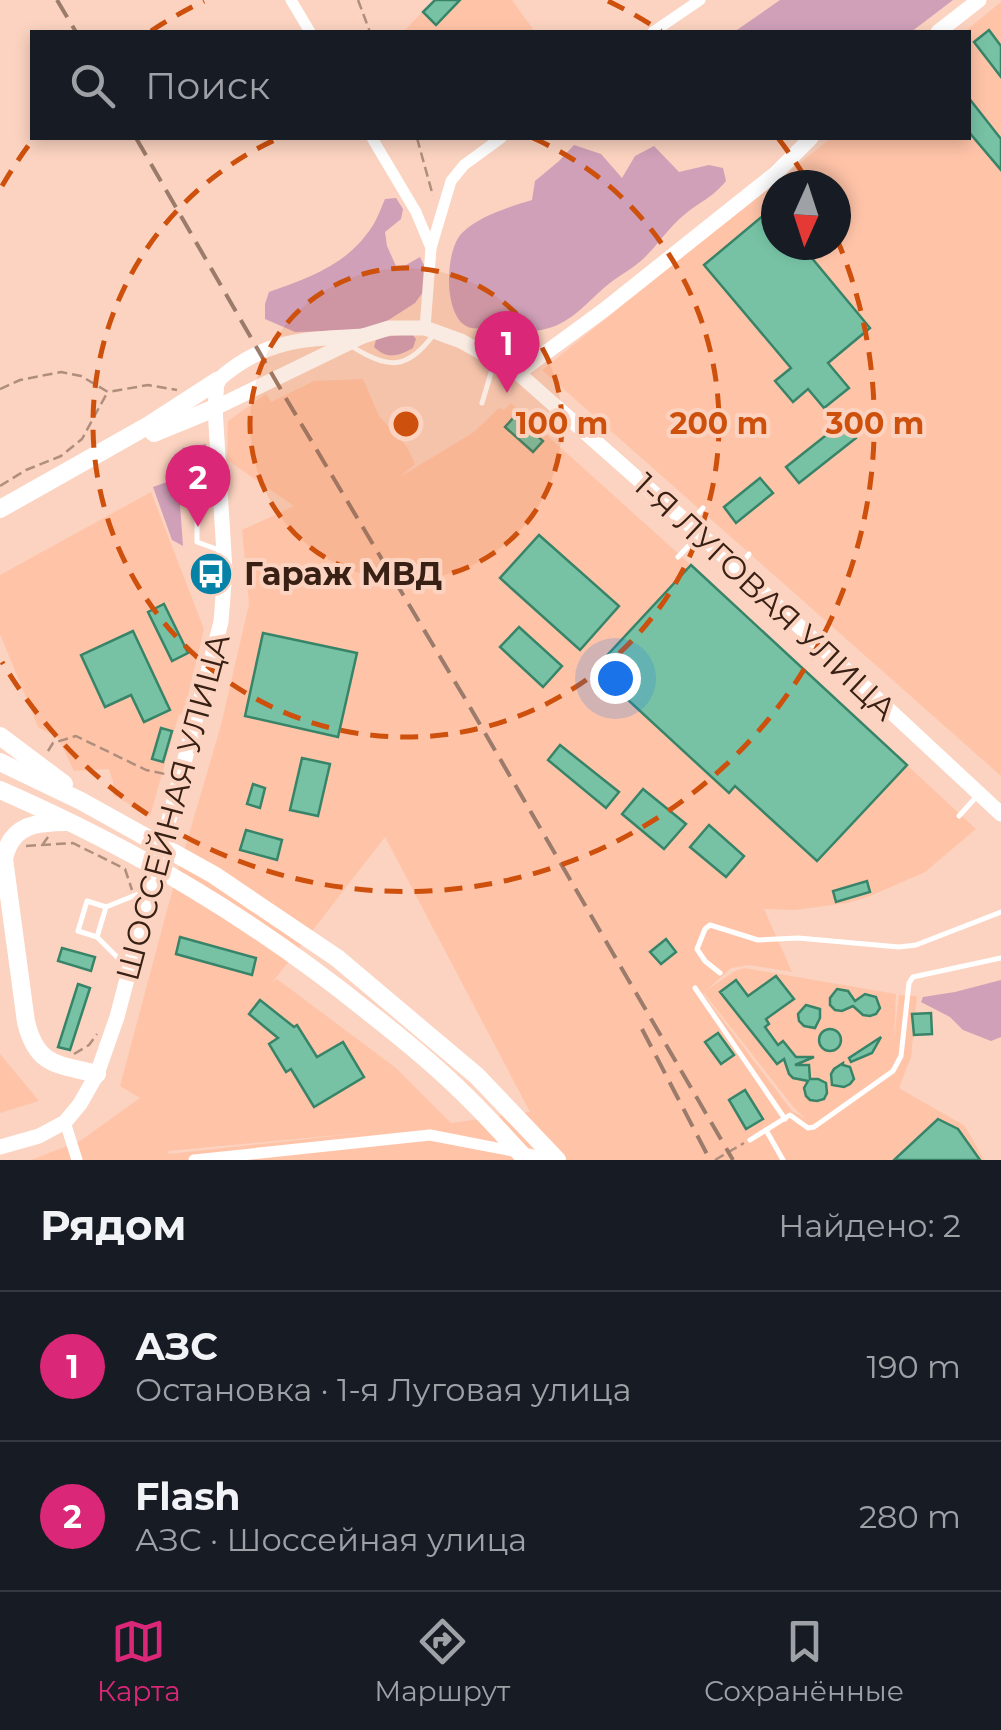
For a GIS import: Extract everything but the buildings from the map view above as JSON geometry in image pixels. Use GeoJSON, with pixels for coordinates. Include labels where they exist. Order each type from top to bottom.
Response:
{"type":"FeatureCollection","features":[{"type":"Feature","properties":{"kind":"main road"},"geometry":{"type":"LineString","coordinates":[[944,30],[979,0]]}},
{"type":"Feature","properties":{"kind":"main road"},"geometry":{"type":"LineString","coordinates":[[518,373],[776,174],[809,140]]}},
{"type":"Feature","properties":{"kind":"main road","name":"1-Я ЛУГОВАЯ УЛИЦА"},"geometry":{"type":"LineString","coordinates":[[356,340],[388,328],[430,330],[461,341],[518,373],[738,569],[1001,814]]}},
{"type":"Feature","properties":{"kind":"main road"},"geometry":{"type":"LineString","coordinates":[[0,509],[150,425],[236,364],[270,346],[327,338],[356,340]]}},
{"type":"Feature","properties":{"kind":"main road"},"geometry":{"type":"LineString","coordinates":[[0,526],[14,512],[157,431],[215,408],[356,340]]}},
{"type":"Feature","properties":{"kind":"main road","name":"ШОССЕЙНАЯ УЛИЦА"},"geometry":{"type":"LineString","coordinates":[[65,1122],[95,1080],[118,1018],[221,622],[225,592],[215,408],[218,380]]}},
{"type":"Feature","properties":{"kind":"main road"},"geometry":{"type":"LineString","coordinates":[[194,396],[215,408]]}},
{"type":"Feature","properties":{"kind":"main road"},"geometry":{"type":"LineString","coordinates":[[0,736],[77,793],[83,803]]}},
{"type":"Feature","properties":{"kind":"main road"},"geometry":{"type":"LineString","coordinates":[[0,762],[214,874],[337,958],[477,1076],[558,1160]]}},
{"type":"Feature","properties":{"kind":"main road"},"geometry":{"type":"LineString","coordinates":[[0,790],[74,822],[202,893],[324,976],[462,1092],[528,1160]]}},
{"type":"Feature","properties":{"kind":"main road"},"geometry":{"type":"LineString","coordinates":[[74,822],[44,822],[28,827],[14,836],[4,859],[32,1044],[43,1058],[95,1080]]}},
{"type":"Feature","properties":{"kind":"main road"},"geometry":{"type":"LineString","coordinates":[[0,892],[24,1049],[39,1066],[95,1080]]}},
{"type":"Feature","properties":{"kind":"main road"},"geometry":{"type":"LineString","coordinates":[[0,1147],[38,1136],[65,1122]]}},
{"type":"Feature","properties":{"kind":"street"},"geometry":{"type":"LineString","coordinates":[[291,0],[309,30]]}},
{"type":"Feature","properties":{"kind":"street"},"geometry":{"type":"LineString","coordinates":[[656,30],[700,0]]}},
{"type":"Feature","properties":{"kind":"street"},"geometry":{"type":"LineString","coordinates":[[373,140],[416,212],[432,248]]}},
{"type":"Feature","properties":{"kind":"street"},"geometry":{"type":"LineString","coordinates":[[430,330],[432,248],[451,181],[464,165],[498,140]]}},
{"type":"Feature","properties":{"kind":"street"},"geometry":{"type":"LineString","coordinates":[[65,1122],[77,1160]]}},
{"type":"Feature","properties":{"kind":"street"},"geometry":{"type":"LineString","coordinates":[[194,1160],[430,1135],[558,1160]]}},
{"type":"Feature","properties":{"kind":"lane"},"geometry":{"type":"LineString","coordinates":[[356,340],[372,359],[393,363],[412,358],[430,330]]}},
{"type":"Feature","properties":{"kind":"lane"},"geometry":{"type":"LineString","coordinates":[[482,403],[494,360]]}},
{"type":"Feature","properties":{"kind":"lane"},"geometry":{"type":"LineString","coordinates":[[220,494],[197,511],[197,542],[224,552]]}},
{"type":"Feature","properties":{"kind":"lane"},"geometry":{"type":"LineString","coordinates":[[678,557],[703,508]]}},
{"type":"Feature","properties":{"kind":"lane"},"geometry":{"type":"LineString","coordinates":[[738,569],[750,554]]}},
{"type":"Feature","properties":{"kind":"lane"},"geometry":{"type":"LineString","coordinates":[[959,816],[978,794]]}},
{"type":"Feature","properties":{"kind":"lane"},"geometry":{"type":"LineString","coordinates":[[130,970],[96,937],[78,931],[86,901],[106,907],[151,889]]}},
{"type":"Feature","properties":{"kind":"lane"},"geometry":{"type":"LineString","coordinates":[[96,937],[106,907]]}},
{"type":"Feature","properties":{"kind":"lane"},"geometry":{"type":"LineString","coordinates":[[720,973],[697,948],[710,925],[758,940],[798,938],[899,948],[1001,912]]}},
{"type":"Feature","properties":{"kind":"lane"},"geometry":{"type":"LineString","coordinates":[[750,1140],[790,1115],[808,1128],[814,1127],[892,1071],[901,1056],[912,977],[1001,958]]}},
{"type":"Feature","properties":{"kind":"lane"},"geometry":{"type":"LineString","coordinates":[[694,988],[785,1118]]}},
{"type":"Feature","properties":{"kind":"lane"},"geometry":{"type":"LineString","coordinates":[[766,1130],[783,1160]]}},
{"type":"Feature","properties":{"kind":"path"},"geometry":{"type":"LineString","coordinates":[[358,0],[369,30]]}},
{"type":"Feature","properties":{"kind":"path"},"geometry":{"type":"LineString","coordinates":[[418,140],[435,201]]}},
{"type":"Feature","properties":{"kind":"path"},"geometry":{"type":"LineString","coordinates":[[0,389],[20,380],[61,372],[81,376],[108,392],[148,385],[194,396]]}},
{"type":"Feature","properties":{"kind":"path"},"geometry":{"type":"LineString","coordinates":[[0,486],[61,456],[82,439],[108,392]]}},
{"type":"Feature","properties":{"kind":"path"},"geometry":{"type":"LineString","coordinates":[[47,753],[52,743],[76,736],[146,770],[181,776]]}},
{"type":"Feature","properties":{"kind":"path"},"geometry":{"type":"LineString","coordinates":[[27,846],[74,842],[125,869],[134,896]]}},
{"type":"Feature","properties":{"kind":"path"},"geometry":{"type":"LineString","coordinates":[[68,1056],[78,1054],[100,1030]]}},
{"type":"Feature","properties":{"kind":"path"},"geometry":{"type":"LineString","coordinates":[[715,1160],[750,1140]]}},
{"type":"Feature","properties":{"kind":"shaded area"},"geometry":{"type":"Polygon","coordinates":[[[434,0],[512,0],[534,30],[405,30],[434,0]]]}},
{"type":"Feature","properties":{"kind":"shaded area"},"geometry":{"type":"Polygon","coordinates":[[[780,0],[953,0],[914,30],[737,30],[780,0]]]}},
{"type":"Feature","properties":{"kind":"shaded area"},"geometry":{"type":"Polygon","coordinates":[[[1001,2],[1001,776],[542,370],[761,194],[761,260],[851,260],[851,170],[791,170],[829,140],[971,140],[971,30],[966,30],[1001,2]]]}},
{"type":"Feature","properties":{"kind":"shaded area"},"geometry":{"type":"Polygon","coordinates":[[[574,145],[601,154],[622,178],[635,156],[654,146],[679,172],[709,165],[723,168],[726,181],[678,220],[642,260],[565,321],[529,331],[466,326],[453,308],[450,295],[450,266],[456,241],[477,222],[532,200],[535,181],[574,145]]]}},
{"type":"Feature","properties":{"kind":"shaded area"},"geometry":{"type":"Polygon","coordinates":[[[396,198],[403,209],[401,219],[385,232],[387,246],[396,266],[420,257],[425,267],[426,288],[415,303],[373,330],[295,332],[265,319],[269,292],[322,271],[346,256],[369,231],[385,199],[396,198]]]}},
{"type":"Feature","properties":{"kind":"shaded area"},"geometry":{"type":"Polygon","coordinates":[[[412,334],[416,339],[413,348],[403,353],[388,355],[374,347],[382,337],[412,334]]]}},
{"type":"Feature","properties":{"kind":"shaded area"},"geometry":{"type":"Polygon","coordinates":[[[363,379],[379,416],[407,447],[415,464],[400,477],[474,432],[499,408],[504,410],[511,403],[976,829],[925,872],[868,897],[795,910],[764,909],[792,972],[749,965],[731,968],[707,990],[744,968],[896,994],[894,1039],[899,995],[917,996],[911,1057],[899,1088],[965,1126],[984,1160],[31,1160],[80,1141],[140,1098],[120,1086],[221,725],[249,604],[242,530],[294,506],[227,460],[228,421],[266,394],[271,402],[314,381],[363,379]],[[385,837],[272,983],[277,979],[396,1068],[451,1123],[530,1112],[385,837]],[[703,994],[792,1111],[805,1118],[794,1108],[703,994]],[[371,1132],[169,1151],[168,1154],[371,1132]]]}},
{"type":"Feature","properties":{"kind":"shaded area"},"geometry":{"type":"Polygon","coordinates":[[[206,444],[212,481],[180,505],[183,546],[172,540],[153,487],[192,473],[182,448],[206,444]]]}},
{"type":"Feature","properties":{"kind":"shaded area"},"geometry":{"type":"Polygon","coordinates":[[[151,492],[204,629],[183,716],[179,714],[150,816],[113,795],[109,769],[74,771],[58,738],[38,727],[0,634],[0,575],[151,492]]]}},
{"type":"Feature","properties":{"kind":"shaded area"},"geometry":{"type":"Polygon","coordinates":[[[1001,980],[1001,1037],[991,1041],[963,1030],[950,1017],[921,1002],[923,997],[1001,980]]]}},
{"type":"Feature","properties":{"kind":"shaded area"},"geometry":{"type":"Polygon","coordinates":[[[0,1054],[39,1101],[0,1113],[0,1054]]]}},
{"type":"Feature","properties":{"kind":"railway"},"geometry":{"type":"LineString","coordinates":[[57,0],[75,30]]}},
{"type":"Feature","properties":{"kind":"railway"},"geometry":{"type":"LineString","coordinates":[[137,140],[733,1160]]}},
{"type":"Feature","properties":{"kind":"railway"},"geometry":{"type":"LineString","coordinates":[[642,1029],[710,1160]]}},
{"type":"Feature","properties":{"kind":"place","name":"АЗС"},"geometry":{"type":"Point","coordinates":[507,393]}},
{"type":"Feature","properties":{"kind":"place","name":"Flash"},"geometry":{"type":"Point","coordinates":[198,527]}},
{"type":"Feature","properties":{"kind":"place","name":"Гараж МВД"},"geometry":{"type":"Point","coordinates":[211,574]}}]}
